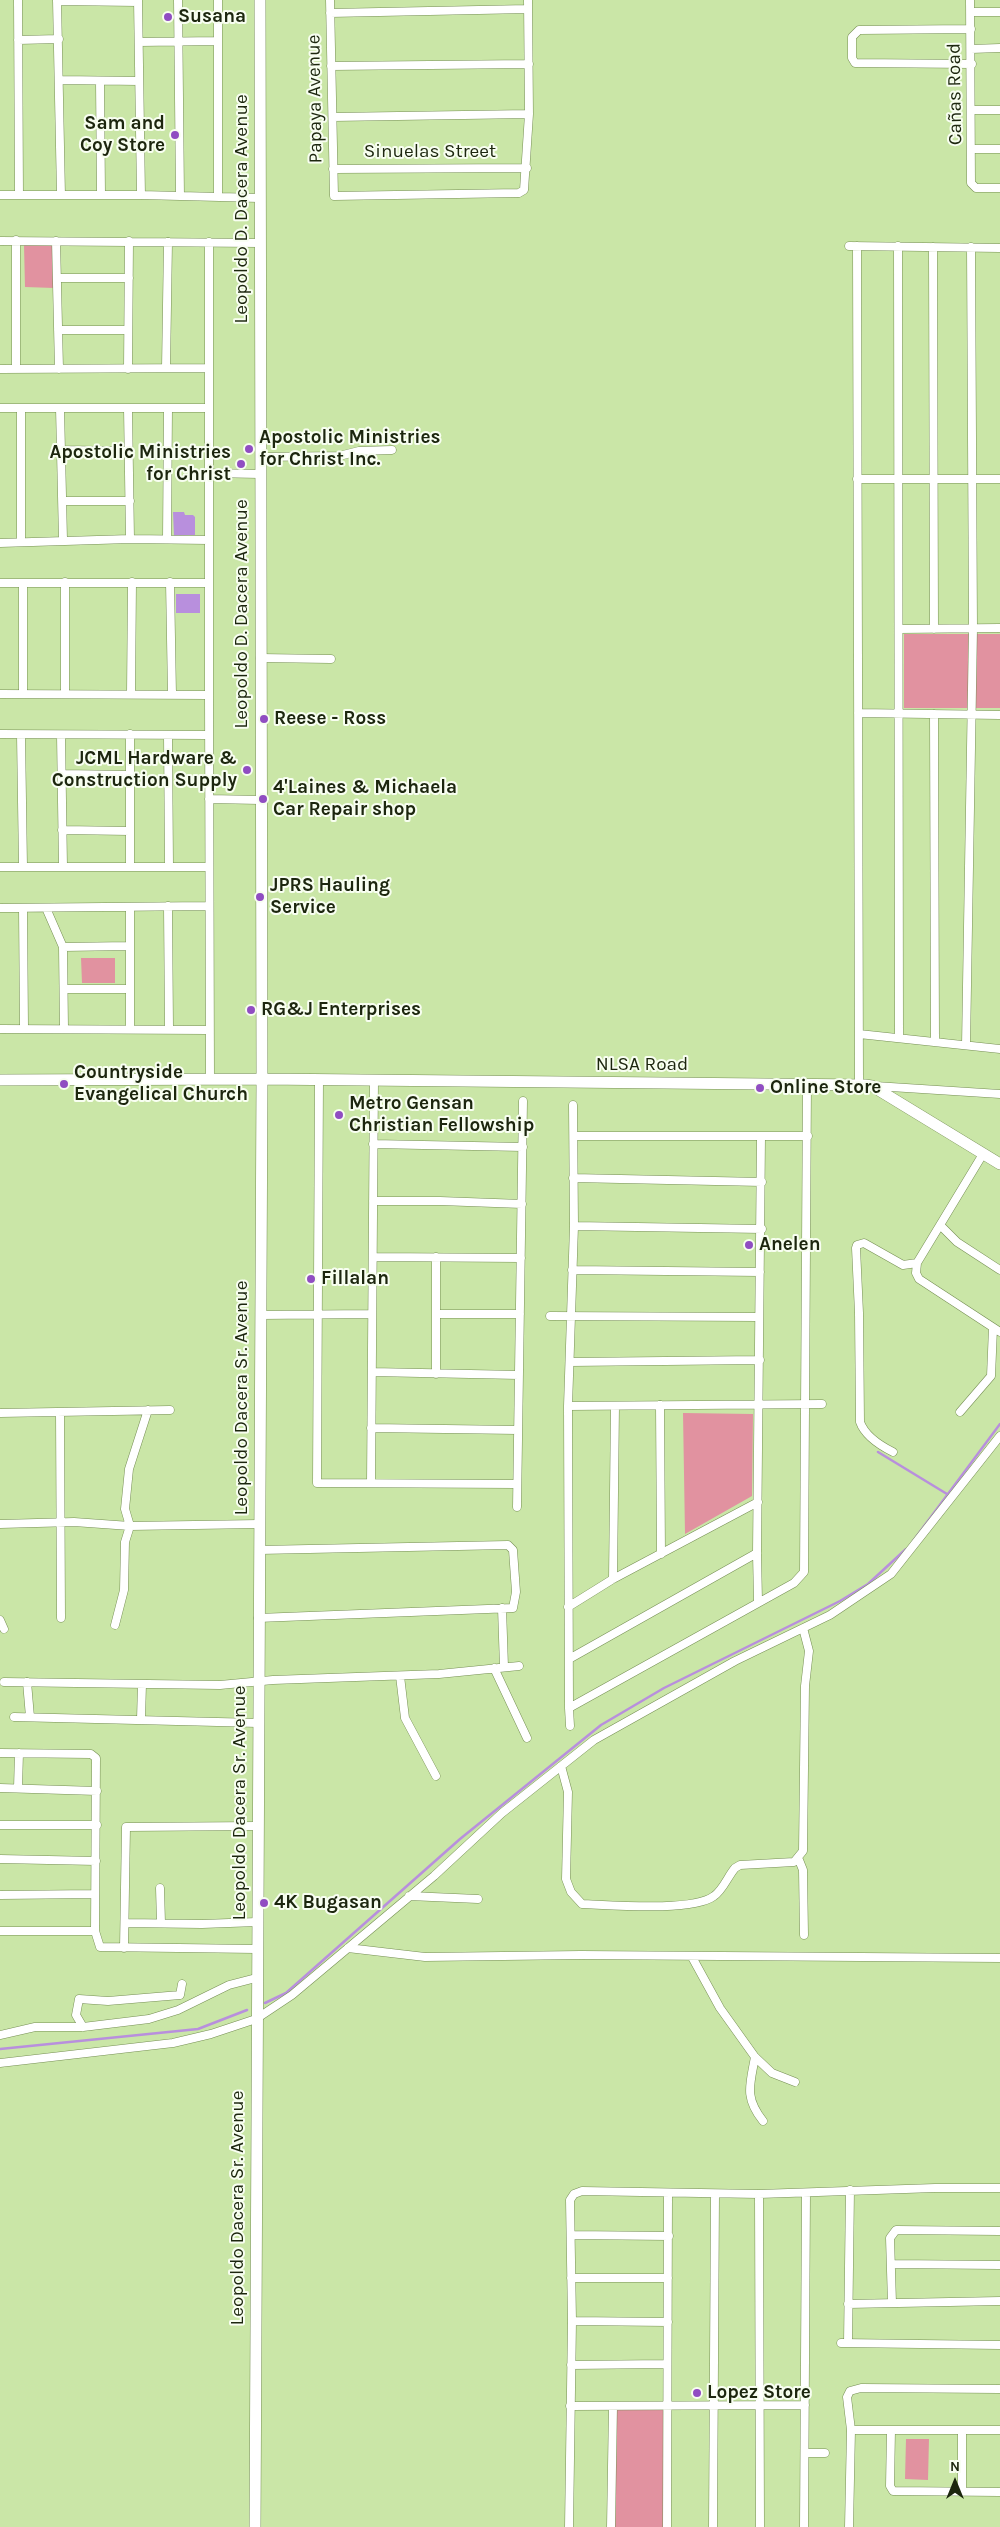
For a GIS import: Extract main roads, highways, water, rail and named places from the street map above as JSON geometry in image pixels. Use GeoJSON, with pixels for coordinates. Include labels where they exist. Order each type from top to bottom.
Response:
{"type":"FeatureCollection","features":[{"type":"Feature","properties":{"kind":"main road","name":"Leopoldo D. Dacera Avenue"},"geometry":{"type":"LineString","coordinates":[[260,0],[262,1079]]}},
{"type":"Feature","properties":{"kind":"main road","name":"NLSA Road"},"geometry":{"type":"LineString","coordinates":[[0,1080],[262,1079],[859,1084],[872,1086],[1000,1164]]}},
{"type":"Feature","properties":{"kind":"main road","name":"Leopoldo Dacera Sr. Avenue"},"geometry":{"type":"LineString","coordinates":[[255,2527],[256,1949],[262,1079]]}},
{"type":"Feature","properties":{"kind":"waterway"},"geometry":{"type":"LineString","coordinates":[[913,1541],[1000,1424]]}},
{"type":"Feature","properties":{"kind":"waterway"},"geometry":{"type":"LineString","coordinates":[[878,1452],[947,1494]]}},
{"type":"Feature","properties":{"kind":"waterway"},"geometry":{"type":"LineString","coordinates":[[265,2003],[286,1993],[460,1839],[601,1725],[664,1688],[840,1601],[868,1584],[906,1549]]}},
{"type":"Feature","properties":{"kind":"waterway"},"geometry":{"type":"LineString","coordinates":[[0,2049],[198,2029],[247,2010]]}},
{"type":"Feature","properties":{"kind":"place","name":"Susana"},"geometry":{"type":"Point","coordinates":[168,17]}},
{"type":"Feature","properties":{"kind":"place","name":"Sam and Coy Store"},"geometry":{"type":"Point","coordinates":[175,135]}},
{"type":"Feature","properties":{"kind":"place","name":"Apostolic Ministries for Christ Inc."},"geometry":{"type":"Point","coordinates":[249,449]}},
{"type":"Feature","properties":{"kind":"place","name":"Apostolic Ministries for Christ"},"geometry":{"type":"Point","coordinates":[241,464]}},
{"type":"Feature","properties":{"kind":"place","name":"Reese - Ross"},"geometry":{"type":"Point","coordinates":[264,719]}},
{"type":"Feature","properties":{"kind":"place","name":"JCML Hardware & Construction Supply"},"geometry":{"type":"Point","coordinates":[247,770]}},
{"type":"Feature","properties":{"kind":"place","name":"4'Laines & Michaela Car Repair shop"},"geometry":{"type":"Point","coordinates":[263,799]}},
{"type":"Feature","properties":{"kind":"place","name":"JPRS Hauling Service"},"geometry":{"type":"Point","coordinates":[260,897]}},
{"type":"Feature","properties":{"kind":"place","name":"RG&J Enterprises"},"geometry":{"type":"Point","coordinates":[251,1010]}},
{"type":"Feature","properties":{"kind":"place","name":"Countryside Evangelical Church"},"geometry":{"type":"Point","coordinates":[64,1084]}},
{"type":"Feature","properties":{"kind":"place","name":"Online Store"},"geometry":{"type":"Point","coordinates":[760,1088]}},
{"type":"Feature","properties":{"kind":"place","name":"Metro Gensan Christian Fellowship"},"geometry":{"type":"Point","coordinates":[339,1115]}},
{"type":"Feature","properties":{"kind":"place","name":"Anelen"},"geometry":{"type":"Point","coordinates":[749,1245]}},
{"type":"Feature","properties":{"kind":"place","name":"Fillalan"},"geometry":{"type":"Point","coordinates":[311,1279]}},
{"type":"Feature","properties":{"kind":"place","name":"4K Bugasan"},"geometry":{"type":"Point","coordinates":[264,1903]}},
{"type":"Feature","properties":{"kind":"place","name":"Lopez Store"},"geometry":{"type":"Point","coordinates":[697,2393]}}]}
